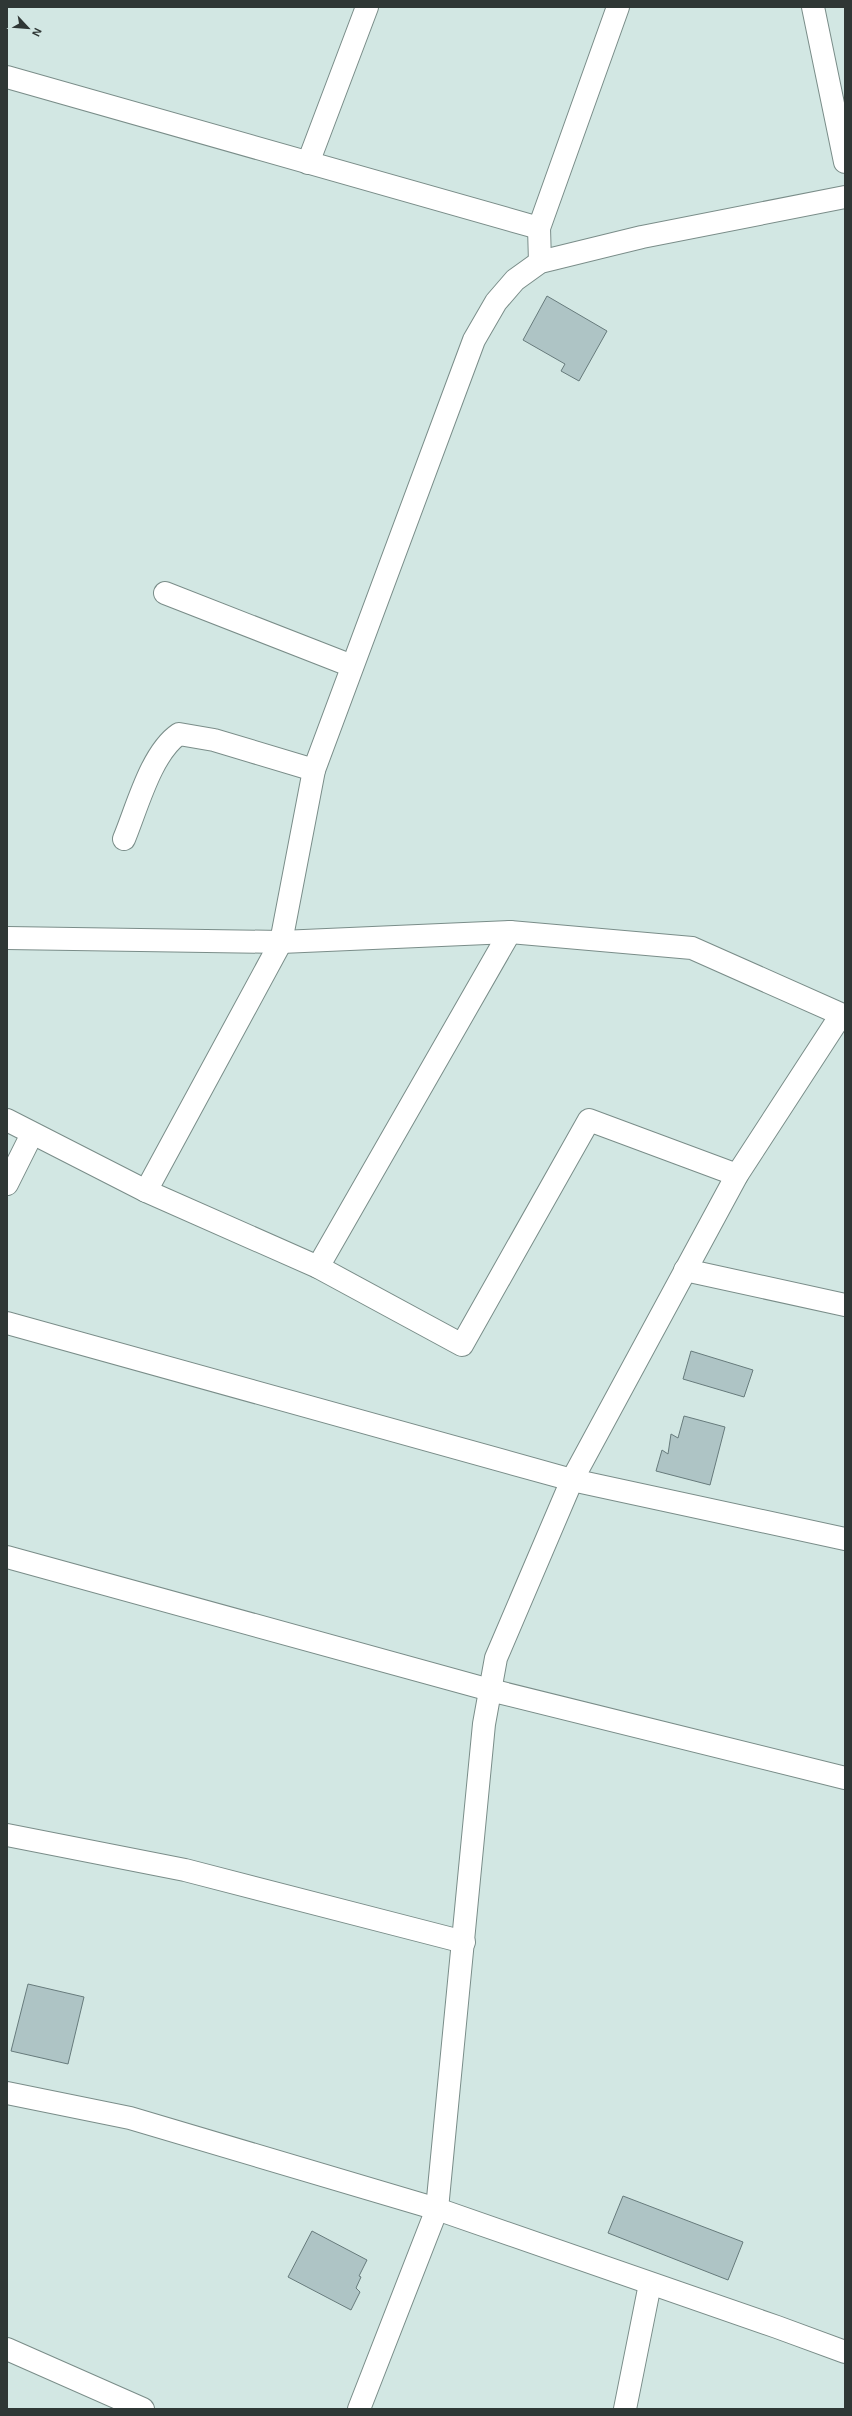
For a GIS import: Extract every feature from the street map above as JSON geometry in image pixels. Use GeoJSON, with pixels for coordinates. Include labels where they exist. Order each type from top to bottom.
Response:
{"type":"FeatureCollection","features":[{"type":"Feature","properties":{"kind":"street"},"geometry":{"type":"LineString","coordinates":[[308,163],[367,7]]}},
{"type":"Feature","properties":{"kind":"street"},"geometry":{"type":"LineString","coordinates":[[540,262],[540,228],[618,7]]}},
{"type":"Feature","properties":{"kind":"street"},"geometry":{"type":"LineString","coordinates":[[813,7],[845,162]]}},
{"type":"Feature","properties":{"kind":"street"},"geometry":{"type":"LineString","coordinates":[[7,77],[540,228]]}},
{"type":"Feature","properties":{"kind":"street"},"geometry":{"type":"LineString","coordinates":[[146,1191],[281,942],[314,770],[474,340],[496,302],[515,280],[540,262],[642,237],[845,197]]}},
{"type":"Feature","properties":{"kind":"street"},"geometry":{"type":"LineString","coordinates":[[165,593],[352,666]]}},
{"type":"Feature","properties":{"kind":"street"},"geometry":{"type":"LineString","coordinates":[[124,839],[155,765],[168,742],[179,734],[214,740],[314,770]]}},
{"type":"Feature","properties":{"kind":"street"},"geometry":{"type":"LineString","coordinates":[[318,1267],[510,932]]}},
{"type":"Feature","properties":{"kind":"street"},"geometry":{"type":"LineString","coordinates":[[7,938],[281,942],[510,932],[692,948],[843,1016],[737,1175],[685,1270],[572,1480],[496,1658],[484,1724],[437,2209],[359,2409]]}},
{"type":"Feature","properties":{"kind":"street"},"geometry":{"type":"LineString","coordinates":[[7,1120],[146,1191],[318,1267],[462,1345],[589,1120],[737,1175]]}},
{"type":"Feature","properties":{"kind":"street"},"geometry":{"type":"LineString","coordinates":[[7,1184],[32,1134]]}},
{"type":"Feature","properties":{"kind":"street"},"geometry":{"type":"LineString","coordinates":[[685,1270],[845,1305]]}},
{"type":"Feature","properties":{"kind":"street"},"geometry":{"type":"LineString","coordinates":[[7,1323],[572,1480],[845,1539]]}},
{"type":"Feature","properties":{"kind":"street"},"geometry":{"type":"LineString","coordinates":[[7,1557],[490,1690],[845,1778]]}},
{"type":"Feature","properties":{"kind":"street"},"geometry":{"type":"LineString","coordinates":[[7,1835],[185,1870],[464,1942]]}},
{"type":"Feature","properties":{"kind":"street"},"geometry":{"type":"LineString","coordinates":[[7,2093],[130,2118],[437,2209],[650,2284],[778,2327],[845,2352]]}},
{"type":"Feature","properties":{"kind":"street"},"geometry":{"type":"LineString","coordinates":[[625,2409],[650,2284]]}},
{"type":"Feature","properties":{"kind":"street"},"geometry":{"type":"LineString","coordinates":[[7,2349],[143,2409]]}},
{"type":"Feature","properties":{"kind":"building"},"geometry":{"type":"Polygon","coordinates":[[[547,296],[607,331],[579,381],[561,371],[565,364],[523,340],[547,296]]]}},
{"type":"Feature","properties":{"kind":"building"},"geometry":{"type":"Polygon","coordinates":[[[691,1351],[753,1370],[744,1397],[683,1379],[691,1351]]]}},
{"type":"Feature","properties":{"kind":"building"},"geometry":{"type":"Polygon","coordinates":[[[684,1416],[725,1427],[710,1485],[656,1471],[662,1450],[668,1454],[671,1434],[678,1438],[684,1416]]]}},
{"type":"Feature","properties":{"kind":"building"},"geometry":{"type":"Polygon","coordinates":[[[28,1984],[84,1997],[68,2064],[11,2051],[28,1984]]]}},
{"type":"Feature","properties":{"kind":"building"},"geometry":{"type":"Polygon","coordinates":[[[623,2196],[743,2242],[728,2280],[608,2233],[623,2196]]]}},
{"type":"Feature","properties":{"kind":"building"},"geometry":{"type":"Polygon","coordinates":[[[312,2231],[367,2260],[359,2276],[361,2277],[356,2288],[360,2292],[351,2310],[288,2277],[312,2231]]]}}]}
